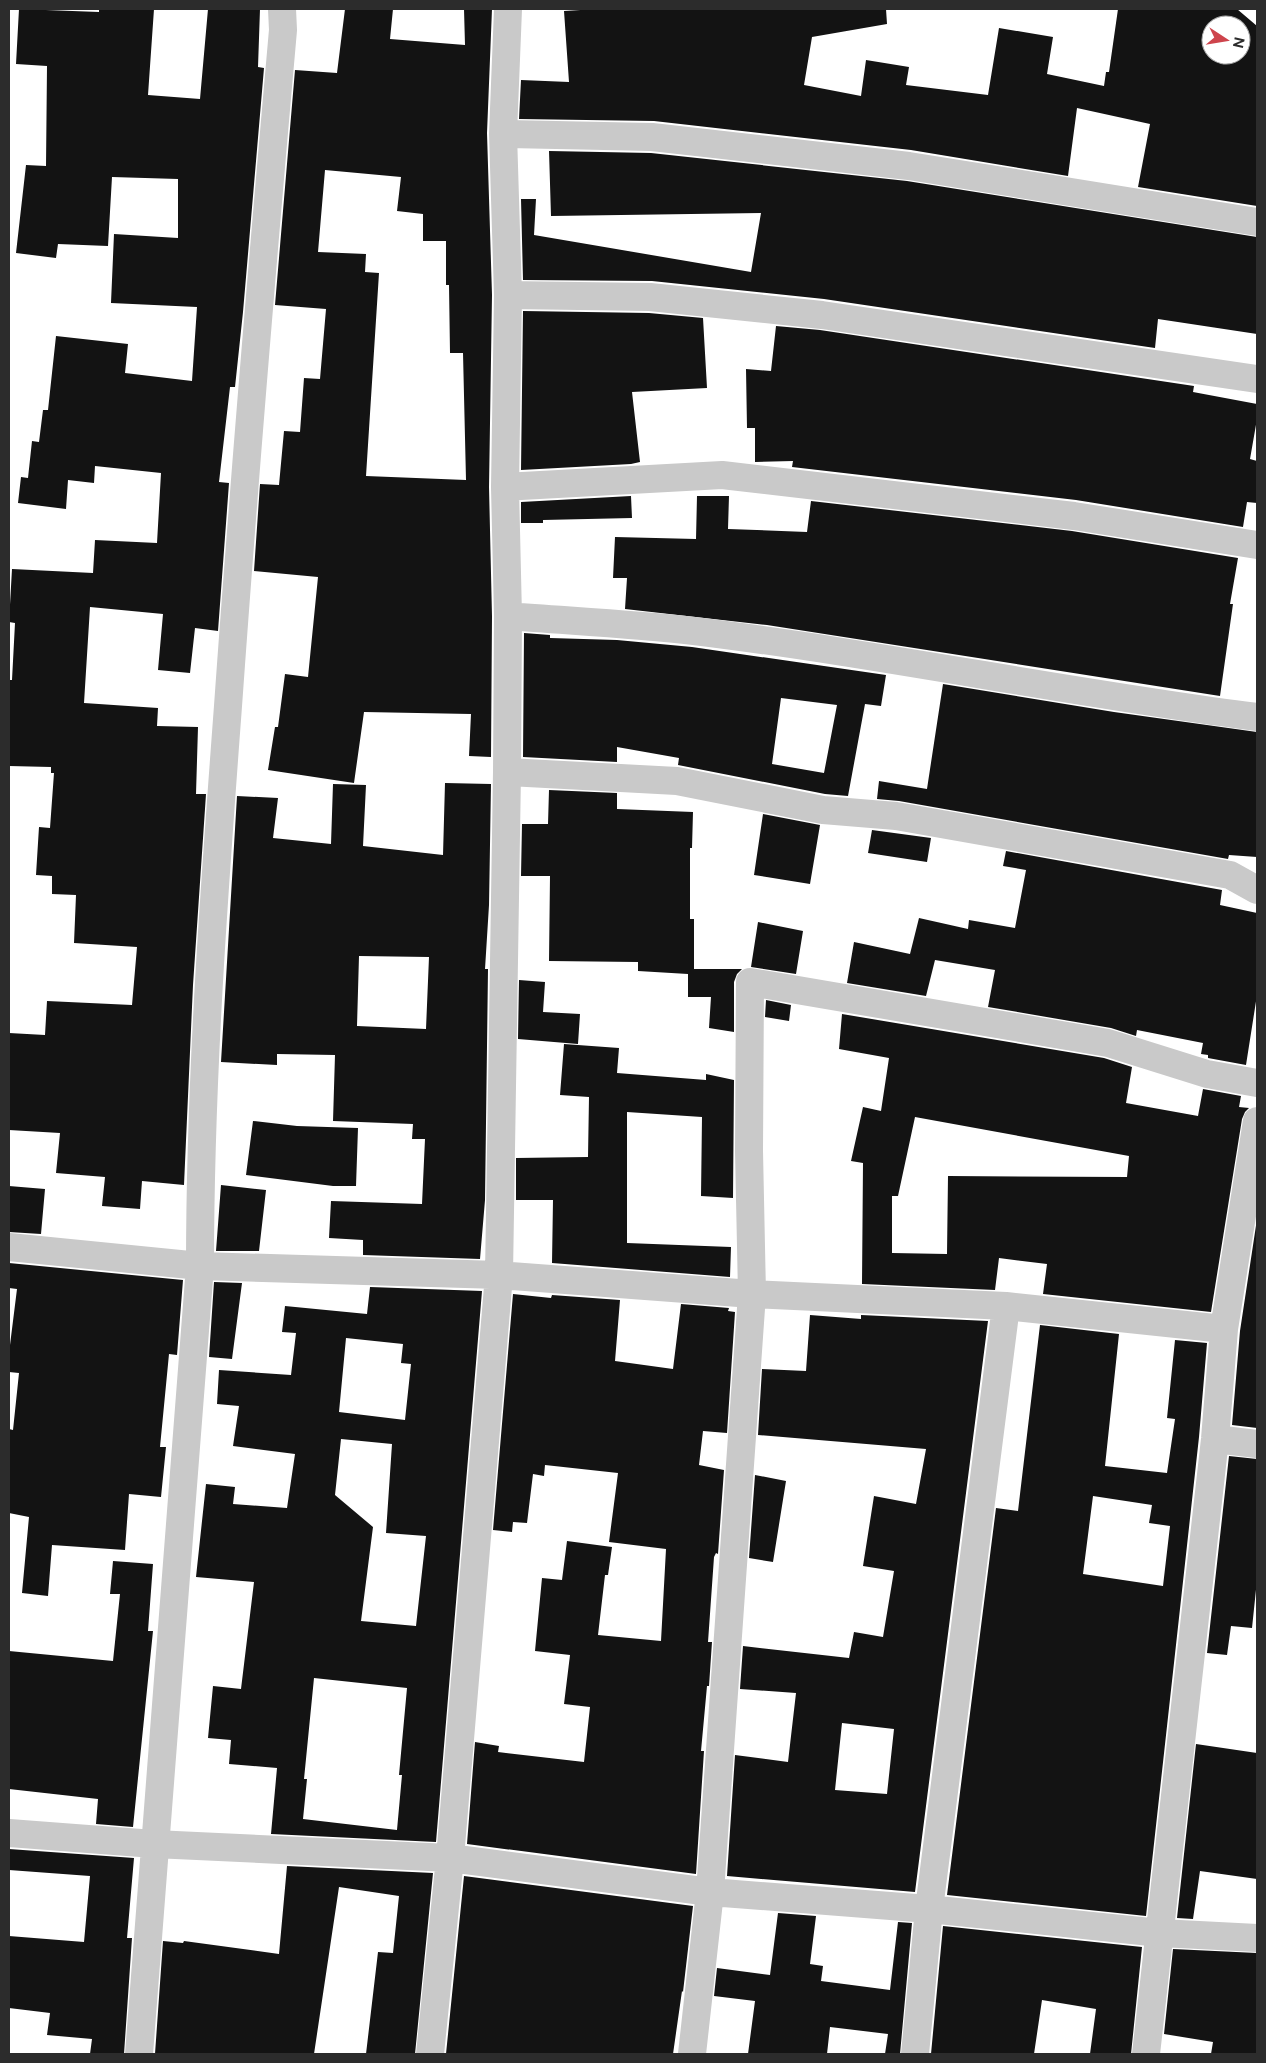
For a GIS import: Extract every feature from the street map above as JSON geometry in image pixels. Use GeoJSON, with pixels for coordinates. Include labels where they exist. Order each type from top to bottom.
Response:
{"type":"FeatureCollection","features":[{"type":"Feature","properties":{"kind":"street"},"geometry":{"type":"LineString","coordinates":[[139,2054],[200,1266],[200,1160],[217,854],[250,400],[283,30],[282,9]]}},
{"type":"Feature","properties":{"kind":"street"},"geometry":{"type":"LineString","coordinates":[[430,2054],[450,1858],[499,1275],[507,772],[508,616],[505,487],[508,295],[504,134],[508,9]]}},
{"type":"Feature","properties":{"kind":"street"},"geometry":{"type":"LineString","coordinates":[[504,134],[652,137],[909,166],[1257,222]]}},
{"type":"Feature","properties":{"kind":"street"},"geometry":{"type":"LineString","coordinates":[[508,295],[650,297],[822,315],[1257,379]]}},
{"type":"Feature","properties":{"kind":"street"},"geometry":{"type":"LineString","coordinates":[[505,487],[722,476],[1074,516],[1257,545]]}},
{"type":"Feature","properties":{"kind":"street"},"geometry":{"type":"LineString","coordinates":[[508,616],[693,631],[964,671],[1155,704],[1257,717]]}},
{"type":"Feature","properties":{"kind":"street"},"geometry":{"type":"LineString","coordinates":[[507,772],[677,781],[823,810],[896,816],[1230,875],[1257,890]]}},
{"type":"Feature","properties":{"kind":"street"},"geometry":{"type":"LineString","coordinates":[[692,2054],[710,1892],[752,1294],[749,1151],[750,982],[1108,1043],[1207,1074],[1257,1083]]}},
{"type":"Feature","properties":{"kind":"street"},"geometry":{"type":"LineString","coordinates":[[1146,2054],[1215,1439],[1224,1329],[1257,1121]]}},
{"type":"Feature","properties":{"kind":"street"},"geometry":{"type":"LineString","coordinates":[[9,1247],[200,1266],[499,1275],[752,1294],[1006,1306],[1224,1329]]}},
{"type":"Feature","properties":{"kind":"street"},"geometry":{"type":"LineString","coordinates":[[914,2054],[929,1908],[1006,1306]]}},
{"type":"Feature","properties":{"kind":"street"},"geometry":{"type":"LineString","coordinates":[[1215,1439],[1257,1444]]}},
{"type":"Feature","properties":{"kind":"street"},"geometry":{"type":"LineString","coordinates":[[9,1833],[154,1844],[450,1858],[710,1892],[929,1908],[1160,1933],[1257,1938]]}},
{"type":"Feature","properties":{"kind":"building"},"geometry":{"type":"Polygon","coordinates":[[[19,9],[99,12],[99,9],[154,9],[148,95],[200,99],[208,9],[260,9],[258,67],[264,68],[243,312],[235,387],[230,387],[219,482],[229,483],[218,631],[195,628],[190,673],[158,670],[163,614],[90,607],[84,703],[158,708],[157,726],[198,727],[196,794],[206,794],[193,985],[184,1185],[142,1181],[140,1209],[102,1206],[105,1177],[56,1173],[60,1133],[9,1130],[9,1033],[45,1035],[47,1001],[132,1005],[137,947],[74,943],[76,895],[52,894],[52,876],[36,875],[39,827],[50,828],[54,773],[51,773],[51,767],[9,766],[9,680],[12,680],[15,623],[9,622],[12,569],[93,573],[95,540],[157,543],[161,473],[95,466],[94,483],[68,480],[66,509],[18,503],[21,477],[28,478],[32,441],[39,442],[43,410],[48,410],[56,336],[128,344],[125,373],[192,381],[197,307],[111,303],[114,234],[178,238],[178,179],[112,177],[108,246],[58,244],[56,258],[16,253],[26,165],[46,166],[47,66],[16,64],[19,9]]]}},
{"type":"Feature","properties":{"kind":"building"},"geometry":{"type":"Polygon","coordinates":[[[345,9],[393,9],[390,39],[465,45],[464,9],[492,9],[487,133],[492,295],[489,487],[492,616],[491,757],[469,756],[471,714],[364,712],[354,783],[268,770],[275,727],[278,727],[285,674],[308,677],[318,577],[254,571],[260,484],[279,485],[284,431],[300,432],[304,378],[320,379],[326,309],[275,305],[295,70],[337,73],[345,9]],[[325,170],[318,252],[366,254],[365,272],[379,273],[366,476],[466,480],[463,353],[450,353],[449,285],[446,285],[446,241],[423,241],[423,214],[397,211],[401,177],[325,170]]]}},
{"type":"Feature","properties":{"kind":"building"},"geometry":{"type":"Polygon","coordinates":[[[597,9],[886,9],[887,24],[812,37],[804,85],[861,96],[866,60],[909,67],[906,85],[988,95],[999,28],[1053,37],[1047,74],[1104,86],[1106,72],[1109,72],[1118,9],[1237,9],[1244,15],[1201,15],[1201,65],[1251,65],[1251,21],[1257,26],[1257,206],[1138,187],[1150,124],[1077,108],[1068,176],[911,150],[654,121],[519,119],[521,80],[569,82],[564,11],[597,9]]]}},
{"type":"Feature","properties":{"kind":"building"},"geometry":{"type":"Polygon","coordinates":[[[549,151],[651,153],[907,181],[1257,237],[1257,334],[1158,319],[1155,348],[824,299],[652,281],[523,280],[521,199],[536,199],[534,235],[751,272],[761,213],[551,216],[549,151]]]}},
{"type":"Feature","properties":{"kind":"building"},"geometry":{"type":"Polygon","coordinates":[[[523,311],[649,313],[703,318],[707,388],[632,392],[640,462],[521,470],[523,311]]]}},
{"type":"Feature","properties":{"kind":"building"},"geometry":{"type":"Polygon","coordinates":[[[776,326],[820,330],[1194,386],[1193,392],[1257,404],[1257,419],[1250,459],[1257,461],[1257,503],[1247,502],[1243,527],[1076,500],[792,467],[793,461],[755,462],[755,428],[747,428],[746,369],[771,371],[776,326]]]}},
{"type":"Feature","properties":{"kind":"building"},"geometry":{"type":"Polygon","coordinates":[[[631,496],[632,518],[543,520],[543,523],[521,523],[521,502],[631,496]]]}},
{"type":"Feature","properties":{"kind":"building"},"geometry":{"type":"Polygon","coordinates":[[[697,496],[729,496],[728,529],[807,532],[811,501],[1072,531],[1238,558],[1230,604],[1233,604],[1220,696],[767,625],[625,609],[627,578],[613,578],[615,537],[696,539],[697,496]]]}},
{"type":"Feature","properties":{"kind":"building"},"geometry":{"type":"Polygon","coordinates":[[[524,633],[550,635],[550,638],[617,640],[692,647],[886,675],[881,706],[865,704],[848,796],[825,794],[678,765],[679,758],[617,747],[617,762],[523,757],[524,633]],[[781,698],[772,764],[824,773],[837,705],[781,698]]]}},
{"type":"Feature","properties":{"kind":"building"},"geometry":{"type":"Polygon","coordinates":[[[943,684],[1114,712],[1257,732],[1257,857],[1229,855],[1228,859],[899,801],[877,799],[879,781],[927,789],[943,684]]]}},
{"type":"Feature","properties":{"kind":"building"},"geometry":{"type":"Polygon","coordinates":[[[445,783],[491,784],[489,905],[485,969],[488,969],[485,1200],[480,1259],[363,1255],[363,1240],[329,1238],[331,1201],[422,1204],[425,1139],[412,1139],[413,1124],[333,1121],[335,1055],[277,1054],[277,1065],[221,1062],[237,796],[278,798],[273,838],[331,844],[333,784],[366,785],[363,846],[443,855],[445,783]],[[359,956],[357,1026],[426,1029],[429,957],[359,956]]]}},
{"type":"Feature","properties":{"kind":"building"},"geometry":{"type":"Polygon","coordinates":[[[549,790],[617,793],[617,809],[693,812],[692,848],[690,848],[690,919],[694,919],[694,969],[742,969],[737,974],[734,982],[734,1032],[709,1028],[711,997],[688,997],[688,974],[638,971],[638,962],[549,961],[550,876],[521,876],[522,824],[548,824],[549,790]]]}},
{"type":"Feature","properties":{"kind":"building"},"geometry":{"type":"Polygon","coordinates":[[[763,814],[820,825],[810,884],[754,875],[763,814]]]}},
{"type":"Feature","properties":{"kind":"building"},"geometry":{"type":"Polygon","coordinates":[[[872,830],[931,838],[927,862],[868,853],[872,830]]]}},
{"type":"Feature","properties":{"kind":"building"},"geometry":{"type":"Polygon","coordinates":[[[1006,851],[1222,890],[1220,905],[1257,913],[1257,995],[1246,1065],[1208,1058],[1208,1055],[1201,1054],[1203,1043],[1137,1030],[1136,1036],[1111,1028],[988,1007],[995,970],[935,960],[926,996],[847,983],[854,942],[910,954],[919,918],[968,929],[969,920],[1015,928],[1026,870],[1003,866],[1006,851]]]}},
{"type":"Feature","properties":{"kind":"building"},"geometry":{"type":"Polygon","coordinates":[[[758,922],[803,931],[796,974],[751,967],[758,922]]]}},
{"type":"Feature","properties":{"kind":"building"},"geometry":{"type":"Polygon","coordinates":[[[519,980],[545,982],[543,1012],[580,1014],[578,1044],[518,1039],[519,980]]]}},
{"type":"Feature","properties":{"kind":"building"},"geometry":{"type":"Polygon","coordinates":[[[766,1000],[791,1005],[789,1021],[765,1017],[766,1000]]]}},
{"type":"Feature","properties":{"kind":"building"},"geometry":{"type":"Polygon","coordinates":[[[842,1014],[1104,1058],[1132,1067],[1126,1103],[1198,1116],[1203,1089],[1241,1096],[1239,1107],[1249,1108],[1242,1119],[1211,1312],[1043,1294],[1047,1264],[999,1258],[995,1290],[862,1284],[863,1163],[851,1161],[863,1107],[881,1111],[889,1058],[839,1049],[842,1014]],[[915,1117],[898,1196],[892,1196],[892,1253],[947,1254],[948,1176],[1127,1177],[1129,1156],[915,1117]]]}},
{"type":"Feature","properties":{"kind":"building"},"geometry":{"type":"Polygon","coordinates":[[[564,1044],[619,1048],[617,1073],[706,1080],[706,1074],[734,1080],[733,1198],[701,1196],[702,1117],[627,1112],[627,1243],[731,1247],[730,1277],[552,1263],[553,1200],[516,1200],[516,1158],[588,1157],[589,1097],[560,1095],[564,1044]]]}},
{"type":"Feature","properties":{"kind":"building"},"geometry":{"type":"Polygon","coordinates":[[[253,1121],[297,1126],[358,1128],[356,1186],[333,1186],[246,1175],[253,1121]]]}},
{"type":"Feature","properties":{"kind":"building"},"geometry":{"type":"Polygon","coordinates":[[[221,1185],[266,1190],[259,1251],[216,1251],[221,1185]]]}},
{"type":"Feature","properties":{"kind":"building"},"geometry":{"type":"Polygon","coordinates":[[[9,1186],[45,1189],[41,1234],[9,1232],[9,1186]]]}},
{"type":"Feature","properties":{"kind":"building"},"geometry":{"type":"Polygon","coordinates":[[[1257,1219],[1257,1428],[1232,1425],[1240,1331],[1257,1219]]]}},
{"type":"Feature","properties":{"kind":"building"},"geometry":{"type":"Polygon","coordinates":[[[9,1263],[183,1280],[177,1355],[169,1354],[160,1447],[166,1447],[161,1497],[129,1494],[125,1550],[52,1545],[48,1596],[22,1593],[29,1517],[9,1513],[9,1429],[13,1430],[19,1373],[9,1372],[9,1353],[17,1289],[9,1288],[9,1263]]]}},
{"type":"Feature","properties":{"kind":"building"},"geometry":{"type":"Polygon","coordinates":[[[214,1282],[242,1283],[232,1359],[209,1357],[214,1282]]]}},
{"type":"Feature","properties":{"kind":"building"},"geometry":{"type":"Polygon","coordinates":[[[370,1287],[482,1291],[436,1842],[271,1834],[277,1768],[229,1764],[231,1740],[208,1738],[213,1686],[241,1689],[254,1582],[196,1577],[206,1484],[235,1487],[233,1504],[287,1508],[295,1454],[233,1446],[239,1406],[217,1404],[219,1370],[291,1375],[296,1333],[282,1332],[285,1306],[367,1314],[370,1287]],[[346,1338],[339,1412],[405,1420],[411,1364],[401,1363],[403,1344],[346,1338]],[[341,1439],[335,1495],[373,1527],[361,1621],[416,1626],[426,1536],[386,1533],[392,1444],[341,1439]],[[314,1678],[304,1779],[307,1779],[303,1819],[397,1830],[402,1775],[399,1775],[407,1688],[314,1678]]]}},
{"type":"Feature","properties":{"kind":"building"},"geometry":{"type":"Polygon","coordinates":[[[513,1294],[551,1298],[552,1295],[620,1300],[615,1361],[673,1369],[681,1304],[729,1308],[728,1311],[735,1312],[727,1433],[703,1431],[699,1465],[724,1470],[718,1554],[716,1553],[714,1557],[708,1642],[712,1642],[701,1751],[704,1751],[696,1874],[467,1844],[475,1742],[499,1746],[498,1752],[584,1762],[590,1707],[564,1704],[570,1655],[535,1651],[542,1578],[562,1580],[567,1541],[612,1547],[608,1575],[605,1575],[598,1635],[661,1641],[666,1549],[609,1542],[618,1473],[545,1465],[544,1476],[533,1474],[527,1523],[513,1522],[512,1532],[493,1530],[513,1294]]]}},
{"type":"Feature","properties":{"kind":"building"},"geometry":{"type":"Polygon","coordinates":[[[810,1315],[861,1319],[861,1315],[988,1321],[915,1892],[727,1876],[735,1755],[788,1762],[796,1693],[740,1689],[743,1646],[849,1658],[854,1632],[883,1637],[894,1571],[863,1566],[874,1496],[916,1504],[926,1449],[758,1435],[762,1369],[806,1371],[810,1315]],[[842,1723],[835,1790],[887,1794],[894,1729],[842,1723]]]}},
{"type":"Feature","properties":{"kind":"building"},"geometry":{"type":"Polygon","coordinates":[[[1040,1325],[1119,1334],[1105,1466],[1167,1473],[1175,1419],[1167,1418],[1175,1340],[1207,1343],[1199,1437],[1146,1916],[947,1895],[996,1508],[1018,1511],[1040,1325]],[[1093,1496],[1083,1574],[1163,1586],[1170,1526],[1149,1523],[1152,1505],[1093,1496]]]}},
{"type":"Feature","properties":{"kind":"building"},"geometry":{"type":"Polygon","coordinates":[[[1229,1456],[1257,1459],[1257,1580],[1252,1628],[1231,1626],[1227,1655],[1207,1653],[1229,1456]]]}},
{"type":"Feature","properties":{"kind":"building"},"geometry":{"type":"Polygon","coordinates":[[[755,1475],[786,1481],[773,1562],[749,1558],[755,1475]]]}},
{"type":"Feature","properties":{"kind":"building"},"geometry":{"type":"Polygon","coordinates":[[[113,1561],[153,1564],[148,1631],[153,1631],[133,1827],[96,1824],[98,1799],[9,1789],[9,1651],[113,1661],[120,1594],[110,1594],[113,1561]]]}},
{"type":"Feature","properties":{"kind":"building"},"geometry":{"type":"Polygon","coordinates":[[[1196,1744],[1257,1753],[1257,1879],[1200,1871],[1193,1919],[1177,1918],[1196,1744]]]}},
{"type":"Feature","properties":{"kind":"building"},"geometry":{"type":"Polygon","coordinates":[[[9,1849],[134,1858],[127,1938],[132,1938],[124,2054],[90,2054],[92,2039],[47,2035],[50,2013],[9,2008],[9,1936],[84,1942],[90,1876],[9,1870],[9,1849]]]}},
{"type":"Feature","properties":{"kind":"building"},"geometry":{"type":"Polygon","coordinates":[[[287,1866],[433,1873],[415,2054],[366,2054],[378,1952],[393,1953],[399,1896],[339,1887],[314,2054],[155,2054],[163,1941],[183,1943],[184,1941],[279,1954],[287,1866]]]}},
{"type":"Feature","properties":{"kind":"building"},"geometry":{"type":"Polygon","coordinates":[[[464,1876],[693,1906],[683,1992],[673,2054],[446,2054],[464,1876]]]}},
{"type":"Feature","properties":{"kind":"building"},"geometry":{"type":"Polygon","coordinates":[[[778,1913],[816,1916],[810,1964],[823,1966],[821,1981],[890,1990],[898,1922],[912,1923],[900,2054],[885,2054],[888,2034],[830,2027],[827,2054],[748,2054],[755,2001],[714,1996],[717,1968],[770,1975],[778,1913]]]}},
{"type":"Feature","properties":{"kind":"building"},"geometry":{"type":"Polygon","coordinates":[[[943,1926],[1142,1947],[1131,2054],[1090,2054],[1096,2009],[1042,2000],[1034,2054],[931,2054],[943,1926]]]}},
{"type":"Feature","properties":{"kind":"building"},"geometry":{"type":"Polygon","coordinates":[[[1173,1949],[1257,1953],[1257,2054],[1211,2054],[1213,2042],[1164,2034],[1173,1949]]]}}]}
